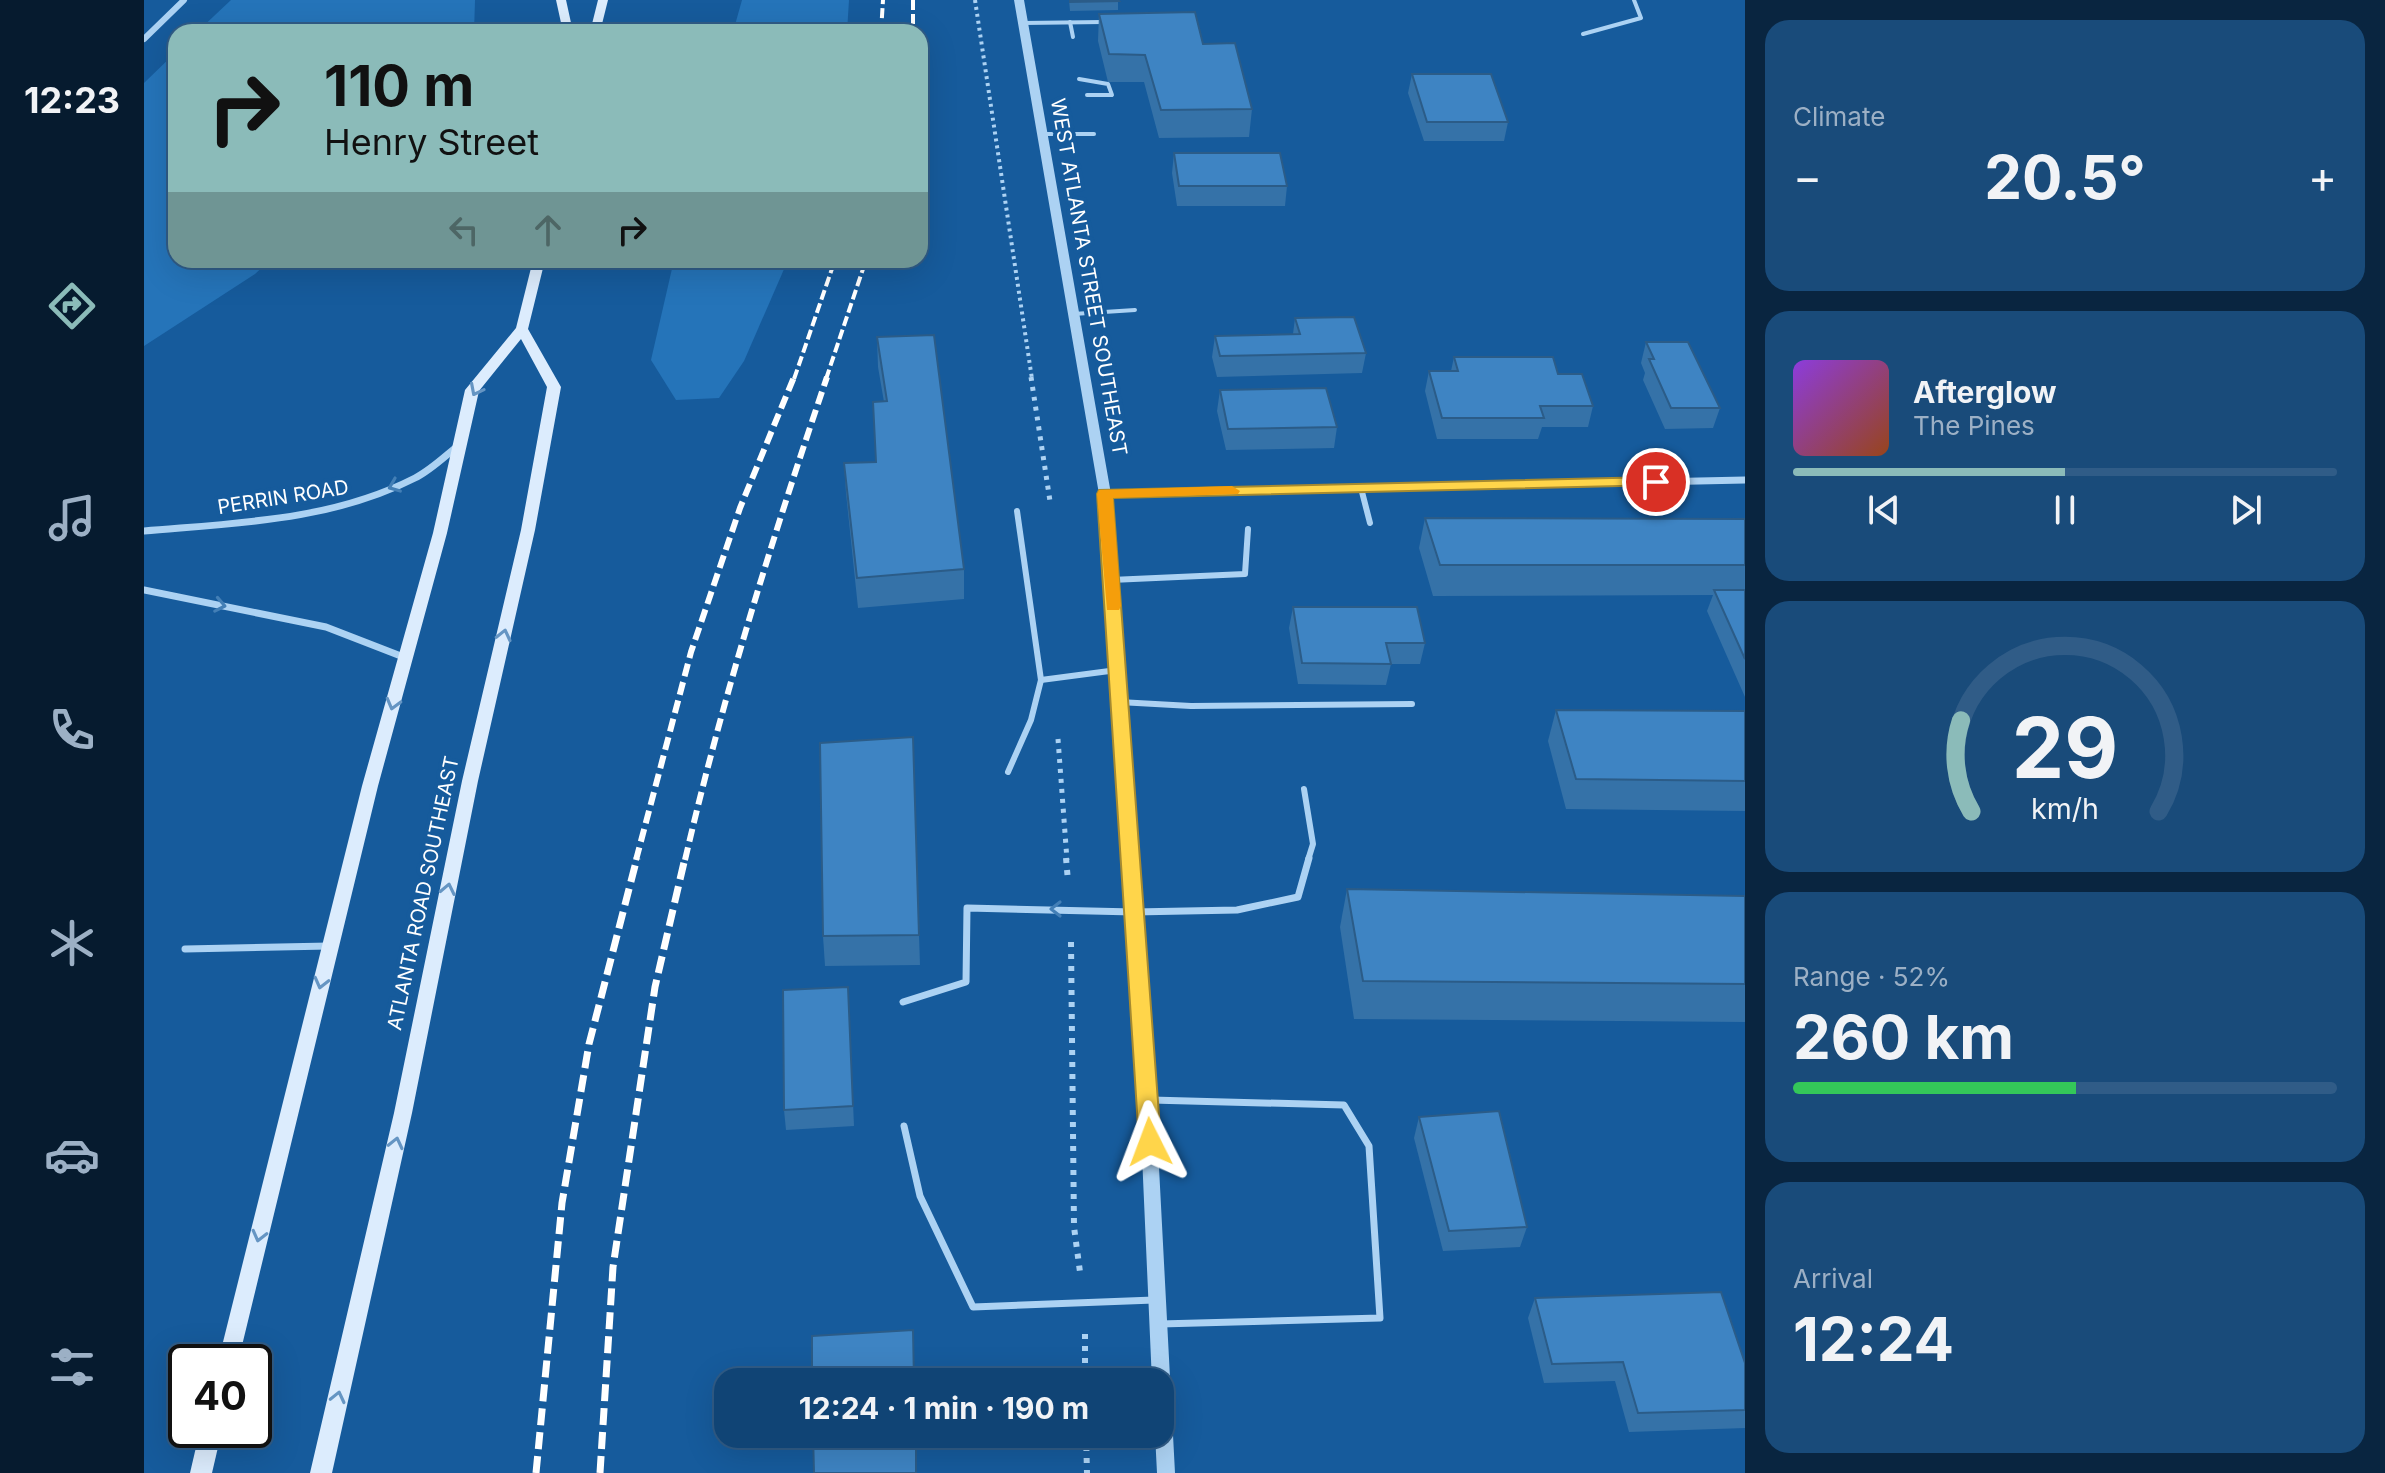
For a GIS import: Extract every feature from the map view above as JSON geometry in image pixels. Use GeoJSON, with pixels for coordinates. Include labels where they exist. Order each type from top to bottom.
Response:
{"type":"FeatureCollection","features":[{"type":"Feature","properties":{"kind":"main road"},"geometry":{"type":"LineString","coordinates":[[561,0],[566,24]]}},
{"type":"Feature","properties":{"kind":"main road"},"geometry":{"type":"LineString","coordinates":[[597,24],[603,0]]}},
{"type":"Feature","properties":{"kind":"main road"},"geometry":{"type":"LineString","coordinates":[[232,1344],[472,390],[522,329],[537,268]]}},
{"type":"Feature","properties":{"kind":"main road","name":"ATLANTA ROAD SOUTHEAST"},"geometry":{"type":"LineString","coordinates":[[321,1473],[528,530],[554,387],[522,329]]}},
{"type":"Feature","properties":{"kind":"main road"},"geometry":{"type":"LineString","coordinates":[[201,1473],[207,1448]]}},
{"type":"Feature","properties":{"kind":"street"},"geometry":{"type":"LineString","coordinates":[[144,39],[184,0]]}},
{"type":"Feature","properties":{"kind":"street","name":"WEST ATLANTA STREET SOUTHEAST"},"geometry":{"type":"LineString","coordinates":[[1019,0],[1105,494],[1147,1100],[1166,1473]]}},
{"type":"Feature","properties":{"kind":"street","name":"PERRIN ROAD"},"geometry":{"type":"LineString","coordinates":[[144,531],[269,519],[358,501],[415,478],[460,445]]}},
{"type":"Feature","properties":{"kind":"street"},"geometry":{"type":"LineString","coordinates":[[1105,494],[1745,480]]}},
{"type":"Feature","properties":{"kind":"street"},"geometry":{"type":"LineString","coordinates":[[144,590],[326,627],[406,658]]}},
{"type":"Feature","properties":{"kind":"lane"},"geometry":{"type":"LineString","coordinates":[[1583,34],[1641,18],[1634,0]]}},
{"type":"Feature","properties":{"kind":"lane"},"geometry":{"type":"LineString","coordinates":[[1070,22],[1073,37]]}},
{"type":"Feature","properties":{"kind":"lane"},"geometry":{"type":"LineString","coordinates":[[1023,23],[1106,22]]}},
{"type":"Feature","properties":{"kind":"lane"},"geometry":{"type":"LineString","coordinates":[[1079,79],[1108,84],[1112,95],[1087,95]]}},
{"type":"Feature","properties":{"kind":"lane"},"geometry":{"type":"LineString","coordinates":[[1042,134],[1094,134]]}},
{"type":"Feature","properties":{"kind":"lane"},"geometry":{"type":"LineString","coordinates":[[1073,314],[1135,310]]}},
{"type":"Feature","properties":{"kind":"lane"},"geometry":{"type":"LineString","coordinates":[[1361,488],[1370,523]]}},
{"type":"Feature","properties":{"kind":"lane"},"geometry":{"type":"LineString","coordinates":[[1008,772],[1031,720],[1041,680],[1017,511]]}},
{"type":"Feature","properties":{"kind":"lane"},"geometry":{"type":"LineString","coordinates":[[1111,580],[1245,574],[1248,529]]}},
{"type":"Feature","properties":{"kind":"lane"},"geometry":{"type":"LineString","coordinates":[[1041,680],[1117,670]]}},
{"type":"Feature","properties":{"kind":"lane"},"geometry":{"type":"LineString","coordinates":[[1119,702],[1191,706],[1412,704]]}},
{"type":"Feature","properties":{"kind":"lane"},"geometry":{"type":"LineString","coordinates":[[903,1002],[966,982],[967,908],[1134,912],[1237,910],[1298,897],[1313,844],[1304,789]]}},
{"type":"Feature","properties":{"kind":"lane"},"geometry":{"type":"LineString","coordinates":[[185,949],[330,946]]}},
{"type":"Feature","properties":{"kind":"lane"},"geometry":{"type":"LineString","coordinates":[[1147,1100],[1344,1105],[1369,1146],[1380,1318],[1159,1324]]}},
{"type":"Feature","properties":{"kind":"lane"},"geometry":{"type":"LineString","coordinates":[[904,1126],[920,1196],[973,1307],[1158,1300]]}},
{"type":"Feature","properties":{"kind":"path"},"geometry":{"type":"LineString","coordinates":[[1086,1448],[1087,1473]]}},
{"type":"Feature","properties":{"kind":"shaded area"},"geometry":{"type":"Polygon","coordinates":[[[231,0],[475,0],[474,24],[206,24],[231,0]]]}},
{"type":"Feature","properties":{"kind":"shaded area"},"geometry":{"type":"Polygon","coordinates":[[[742,0],[849,0],[848,24],[735,24],[742,0]]]}},
{"type":"Feature","properties":{"kind":"shaded area"},"geometry":{"type":"Polygon","coordinates":[[[168,60],[168,268],[261,268],[144,346],[144,83],[168,60]]]}},
{"type":"Feature","properties":{"kind":"shaded area"},"geometry":{"type":"Polygon","coordinates":[[[672,268],[785,268],[744,361],[719,398],[676,400],[651,360],[672,268]]]}},
{"type":"Feature","properties":{"kind":"building"},"geometry":{"type":"Polygon","coordinates":[[[1118,0],[1119,1],[1070,2],[1118,0]]]}},
{"type":"Feature","properties":{"kind":"building"},"geometry":{"type":"Polygon","coordinates":[[[1195,12],[1203,44],[1235,43],[1252,109],[1161,110],[1145,55],[1109,54],[1099,14],[1195,12]]]}},
{"type":"Feature","properties":{"kind":"building"},"geometry":{"type":"Polygon","coordinates":[[[1412,74],[1491,74],[1508,122],[1427,122],[1412,74]]]}},
{"type":"Feature","properties":{"kind":"building"},"geometry":{"type":"Polygon","coordinates":[[[1174,153],[1280,153],[1287,186],[1179,186],[1174,153]]]}},
{"type":"Feature","properties":{"kind":"building"},"geometry":{"type":"Polygon","coordinates":[[[1354,317],[1366,353],[1220,356],[1215,336],[1300,334],[1295,318],[1354,317]]]}},
{"type":"Feature","properties":{"kind":"building"},"geometry":{"type":"Polygon","coordinates":[[[934,335],[964,569],[857,578],[844,463],[876,462],[873,402],[887,401],[877,337],[934,335]]]}},
{"type":"Feature","properties":{"kind":"building"},"geometry":{"type":"Polygon","coordinates":[[[1646,342],[1688,342],[1720,408],[1671,408],[1649,359],[1654,359],[1646,342]]]}},
{"type":"Feature","properties":{"kind":"building"},"geometry":{"type":"Polygon","coordinates":[[[1454,357],[1553,357],[1558,374],[1582,374],[1593,406],[1540,406],[1544,418],[1442,418],[1429,371],[1458,371],[1454,357]]]}},
{"type":"Feature","properties":{"kind":"building"},"geometry":{"type":"Polygon","coordinates":[[[1326,388],[1337,427],[1228,429],[1220,390],[1326,388]]]}},
{"type":"Feature","properties":{"kind":"building"},"geometry":{"type":"Polygon","coordinates":[[[1425,518],[1745,519],[1745,565],[1440,565],[1425,518]]]}},
{"type":"Feature","properties":{"kind":"building"},"geometry":{"type":"Polygon","coordinates":[[[1714,590],[1745,590],[1745,659],[1714,590]]]}},
{"type":"Feature","properties":{"kind":"building"},"geometry":{"type":"Polygon","coordinates":[[[1293,607],[1417,607],[1425,643],[1386,643],[1391,664],[1302,663],[1293,607]]]}},
{"type":"Feature","properties":{"kind":"building"},"geometry":{"type":"Polygon","coordinates":[[[1556,710],[1745,711],[1745,781],[1576,779],[1556,710]]]}},
{"type":"Feature","properties":{"kind":"building"},"geometry":{"type":"Polygon","coordinates":[[[913,737],[919,935],[823,936],[820,743],[913,737]]]}},
{"type":"Feature","properties":{"kind":"building"},"geometry":{"type":"Polygon","coordinates":[[[1347,889],[1745,896],[1745,984],[1363,981],[1347,889]]]}},
{"type":"Feature","properties":{"kind":"building"},"geometry":{"type":"Polygon","coordinates":[[[848,987],[853,1106],[784,1110],[783,990],[848,987]]]}},
{"type":"Feature","properties":{"kind":"building"},"geometry":{"type":"Polygon","coordinates":[[[1499,1111],[1527,1227],[1449,1231],[1419,1117],[1499,1111]]]}},
{"type":"Feature","properties":{"kind":"building"},"geometry":{"type":"Polygon","coordinates":[[[1721,1292],[1745,1363],[1745,1410],[1638,1413],[1623,1362],[1552,1364],[1535,1298],[1721,1292]]]}},
{"type":"Feature","properties":{"kind":"building"},"geometry":{"type":"Polygon","coordinates":[[[913,1330],[914,1368],[812,1368],[812,1336],[913,1330]]]}},
{"type":"Feature","properties":{"kind":"building"},"geometry":{"type":"Polygon","coordinates":[[[813,1448],[916,1448],[916,1473],[814,1473],[813,1448]]]}},
{"type":"Feature","properties":{"kind":"railway"},"geometry":{"type":"LineString","coordinates":[[882,24],[883,0]]}},
{"type":"Feature","properties":{"kind":"railway"},"geometry":{"type":"LineString","coordinates":[[913,0],[913,24]]}},
{"type":"Feature","properties":{"kind":"railway"},"geometry":{"type":"LineString","coordinates":[[794,379],[832,268]]}},
{"type":"Feature","properties":{"kind":"railway"},"geometry":{"type":"LineString","coordinates":[[826,379],[863,268]]}},
{"type":"Feature","properties":{"kind":"railway"},"geometry":{"type":"LineString","coordinates":[[636,860],[691,652],[740,508],[794,377]]}},
{"type":"Feature","properties":{"kind":"railway"},"geometry":{"type":"LineString","coordinates":[[685,860],[750,617],[827,377]]}},
{"type":"Feature","properties":{"kind":"railway"},"geometry":{"type":"LineString","coordinates":[[536,1473],[562,1203],[589,1044],[637,858]]}},
{"type":"Feature","properties":{"kind":"railway"},"geometry":{"type":"LineString","coordinates":[[600,1473],[613,1267],[655,987],[685,858]]}},
{"type":"Feature","properties":{"kind":"slow traffic"},"geometry":{"type":"LineString","coordinates":[[1113,606],[1105,494],[1232,491]]}},
{"type":"Feature","properties":{"kind":"route"},"geometry":{"type":"LineString","coordinates":[[1150,1142],[1105,494],[1656,482]]}}]}
